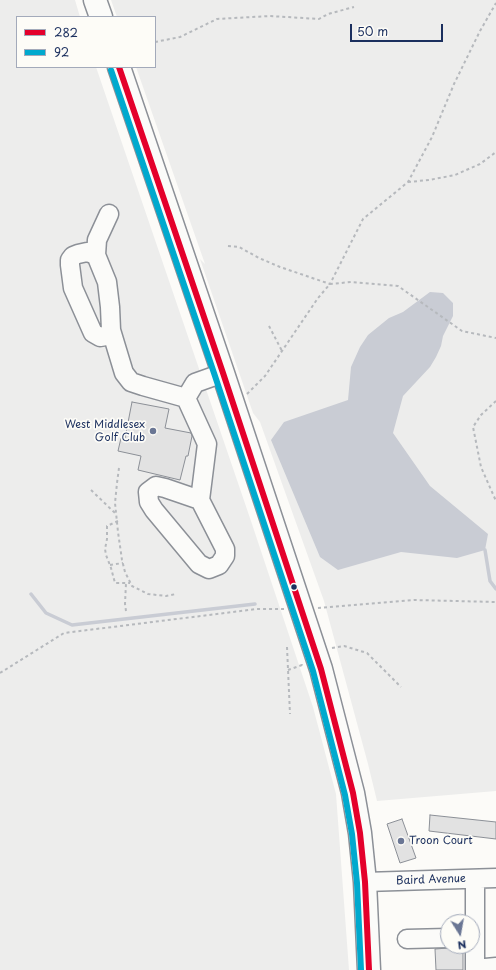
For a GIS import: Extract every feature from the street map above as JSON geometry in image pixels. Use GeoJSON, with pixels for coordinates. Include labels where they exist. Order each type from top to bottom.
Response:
{"type":"FeatureCollection","features":[{"type":"Feature","properties":{"kind":"main road"},"geometry":{"type":"LineString","coordinates":[[95,0],[101,16]]}},
{"type":"Feature","properties":{"kind":"main road"},"geometry":{"type":"LineString","coordinates":[[119,68],[234,408],[310,608],[309,661],[321,669],[353,793],[360,833],[365,882],[369,970]]}},
{"type":"Feature","properties":{"kind":"street"},"geometry":{"type":"LineString","coordinates":[[109,214],[97,240],[96,254],[107,282],[110,308],[110,330],[124,373],[131,382],[186,398],[207,444],[200,500],[225,549],[225,556],[219,565],[209,569],[199,564],[154,510],[149,502],[148,492],[156,486],[200,500]]}},
{"type":"Feature","properties":{"kind":"street"},"geometry":{"type":"LineString","coordinates":[[96,254],[87,252],[78,254],[73,256],[70,260],[73,288],[93,333],[100,337],[106,336],[110,330]]}},
{"type":"Feature","properties":{"kind":"street"},"geometry":{"type":"LineString","coordinates":[[186,398],[195,383],[222,373]]}},
{"type":"Feature","properties":{"kind":"street","name":"Baird Avenue"},"geometry":{"type":"LineString","coordinates":[[365,882],[496,878]]}},
{"type":"Feature","properties":{"kind":"street"},"geometry":{"type":"LineString","coordinates":[[474,914],[475,879]]}},
{"type":"Feature","properties":{"kind":"street"},"geometry":{"type":"LineString","coordinates":[[407,939],[440,938]]}},
{"type":"Feature","properties":{"kind":"street"},"geometry":{"type":"LineString","coordinates":[[475,954],[475,969],[496,967]]}},
{"type":"Feature","properties":{"kind":"path"},"geometry":{"type":"LineString","coordinates":[[234,408],[265,376],[318,298],[330,284],[363,219],[408,182],[432,137],[457,77],[496,3]]}},
{"type":"Feature","properties":{"kind":"path"},"geometry":{"type":"LineString","coordinates":[[156,42],[180,37],[217,19],[270,16],[319,20],[328,14],[354,7]]}},
{"type":"Feature","properties":{"kind":"path"},"geometry":{"type":"LineString","coordinates":[[408,182],[454,175],[480,164],[496,152]]}},
{"type":"Feature","properties":{"kind":"path"},"geometry":{"type":"LineString","coordinates":[[228,246],[239,247],[280,267],[330,284],[351,282],[398,286],[462,330],[496,338]]}},
{"type":"Feature","properties":{"kind":"path"},"geometry":{"type":"LineString","coordinates":[[269,326],[282,351]]}},
{"type":"Feature","properties":{"kind":"path"},"geometry":{"type":"LineString","coordinates":[[496,401],[482,415],[473,427],[481,467],[496,501]]}},
{"type":"Feature","properties":{"kind":"path"},"geometry":{"type":"LineString","coordinates":[[119,468],[115,503],[125,572],[132,586],[148,594],[166,596],[176,594]]}},
{"type":"Feature","properties":{"kind":"path"},"geometry":{"type":"LineString","coordinates":[[91,490],[117,515]]}},
{"type":"Feature","properties":{"kind":"path"},"geometry":{"type":"LineString","coordinates":[[118,521],[107,526],[105,549],[106,555],[115,583],[130,583]]}},
{"type":"Feature","properties":{"kind":"path"},"geometry":{"type":"LineString","coordinates":[[110,565],[123,563]]}},
{"type":"Feature","properties":{"kind":"path"},"geometry":{"type":"LineString","coordinates":[[126,583],[126,611]]}},
{"type":"Feature","properties":{"kind":"path"},"geometry":{"type":"LineString","coordinates":[[0,673],[64,633],[257,609],[310,608],[414,600],[496,602]]}},
{"type":"Feature","properties":{"kind":"path"},"geometry":{"type":"LineString","coordinates":[[288,670],[344,646],[368,653],[401,687]]}},
{"type":"Feature","properties":{"kind":"path"},"geometry":{"type":"LineString","coordinates":[[288,647],[290,714]]}},
{"type":"Feature","properties":{"kind":"shaded area"},"geometry":{"type":"Polygon","coordinates":[[[0,0],[75,0],[80,16],[16,16],[16,68],[96,68],[313,707],[336,794],[349,970],[0,970],[0,0]]]}},
{"type":"Feature","properties":{"kind":"shaded area"},"geometry":{"type":"Polygon","coordinates":[[[111,0],[496,0],[496,791],[377,801],[324,601],[260,422],[253,413],[200,259],[205,264],[136,68],[156,68],[156,16],[117,16],[111,0]]]}},
{"type":"Feature","properties":{"kind":"shaded area"},"geometry":{"type":"Polygon","coordinates":[[[430,292],[443,293],[453,303],[453,316],[443,336],[441,346],[430,367],[403,396],[393,433],[430,486],[488,534],[485,550],[457,558],[401,552],[338,570],[320,557],[271,440],[284,422],[348,400],[351,367],[360,347],[368,335],[389,318],[403,312],[430,292]]]}},
{"type":"Feature","properties":{"kind":"building","name":"West Middlesex Golf Club"},"geometry":{"type":"Polygon","coordinates":[[[132,402],[169,409],[165,428],[191,433],[192,436],[188,456],[186,456],[180,480],[138,470],[141,456],[118,451],[121,438],[125,438],[132,402]]]}},
{"type":"Feature","properties":{"kind":"building"},"geometry":{"type":"Polygon","coordinates":[[[430,815],[496,822],[496,839],[429,831],[430,815]]]}},
{"type":"Feature","properties":{"kind":"building","name":"Troon Court"},"geometry":{"type":"Polygon","coordinates":[[[402,819],[416,858],[400,863],[387,824],[402,819]]]}},
{"type":"Feature","properties":{"kind":"building"},"geometry":{"type":"Polygon","coordinates":[[[435,949],[440,949],[440,954],[463,954],[463,970],[436,970],[435,949]]]}},
{"type":"Feature","properties":{"kind":"waterway"},"geometry":{"type":"LineString","coordinates":[[485,550],[490,581],[496,589]]}},
{"type":"Feature","properties":{"kind":"waterway"},"geometry":{"type":"LineString","coordinates":[[31,594],[46,613],[72,625],[255,604]]}},
{"type":"Feature","properties":{"kind":"transit line","name":"282"},"geometry":{"type":"LineString","coordinates":[[119,68],[223,373],[321,669],[353,793],[360,833],[365,882],[369,970]]}},
{"type":"Feature","properties":{"kind":"transit line","name":"92"},"geometry":{"type":"LineString","coordinates":[[111,70],[313,671],[345,795],[352,834],[357,883],[361,970]]}},
{"type":"Feature","properties":{"kind":"place","name":"West Middlesex Golf Club"},"geometry":{"type":"Point","coordinates":[153,431]}},
{"type":"Feature","properties":{"kind":"place","name":"Troon Court"},"geometry":{"type":"Point","coordinates":[401,841]}}]}
